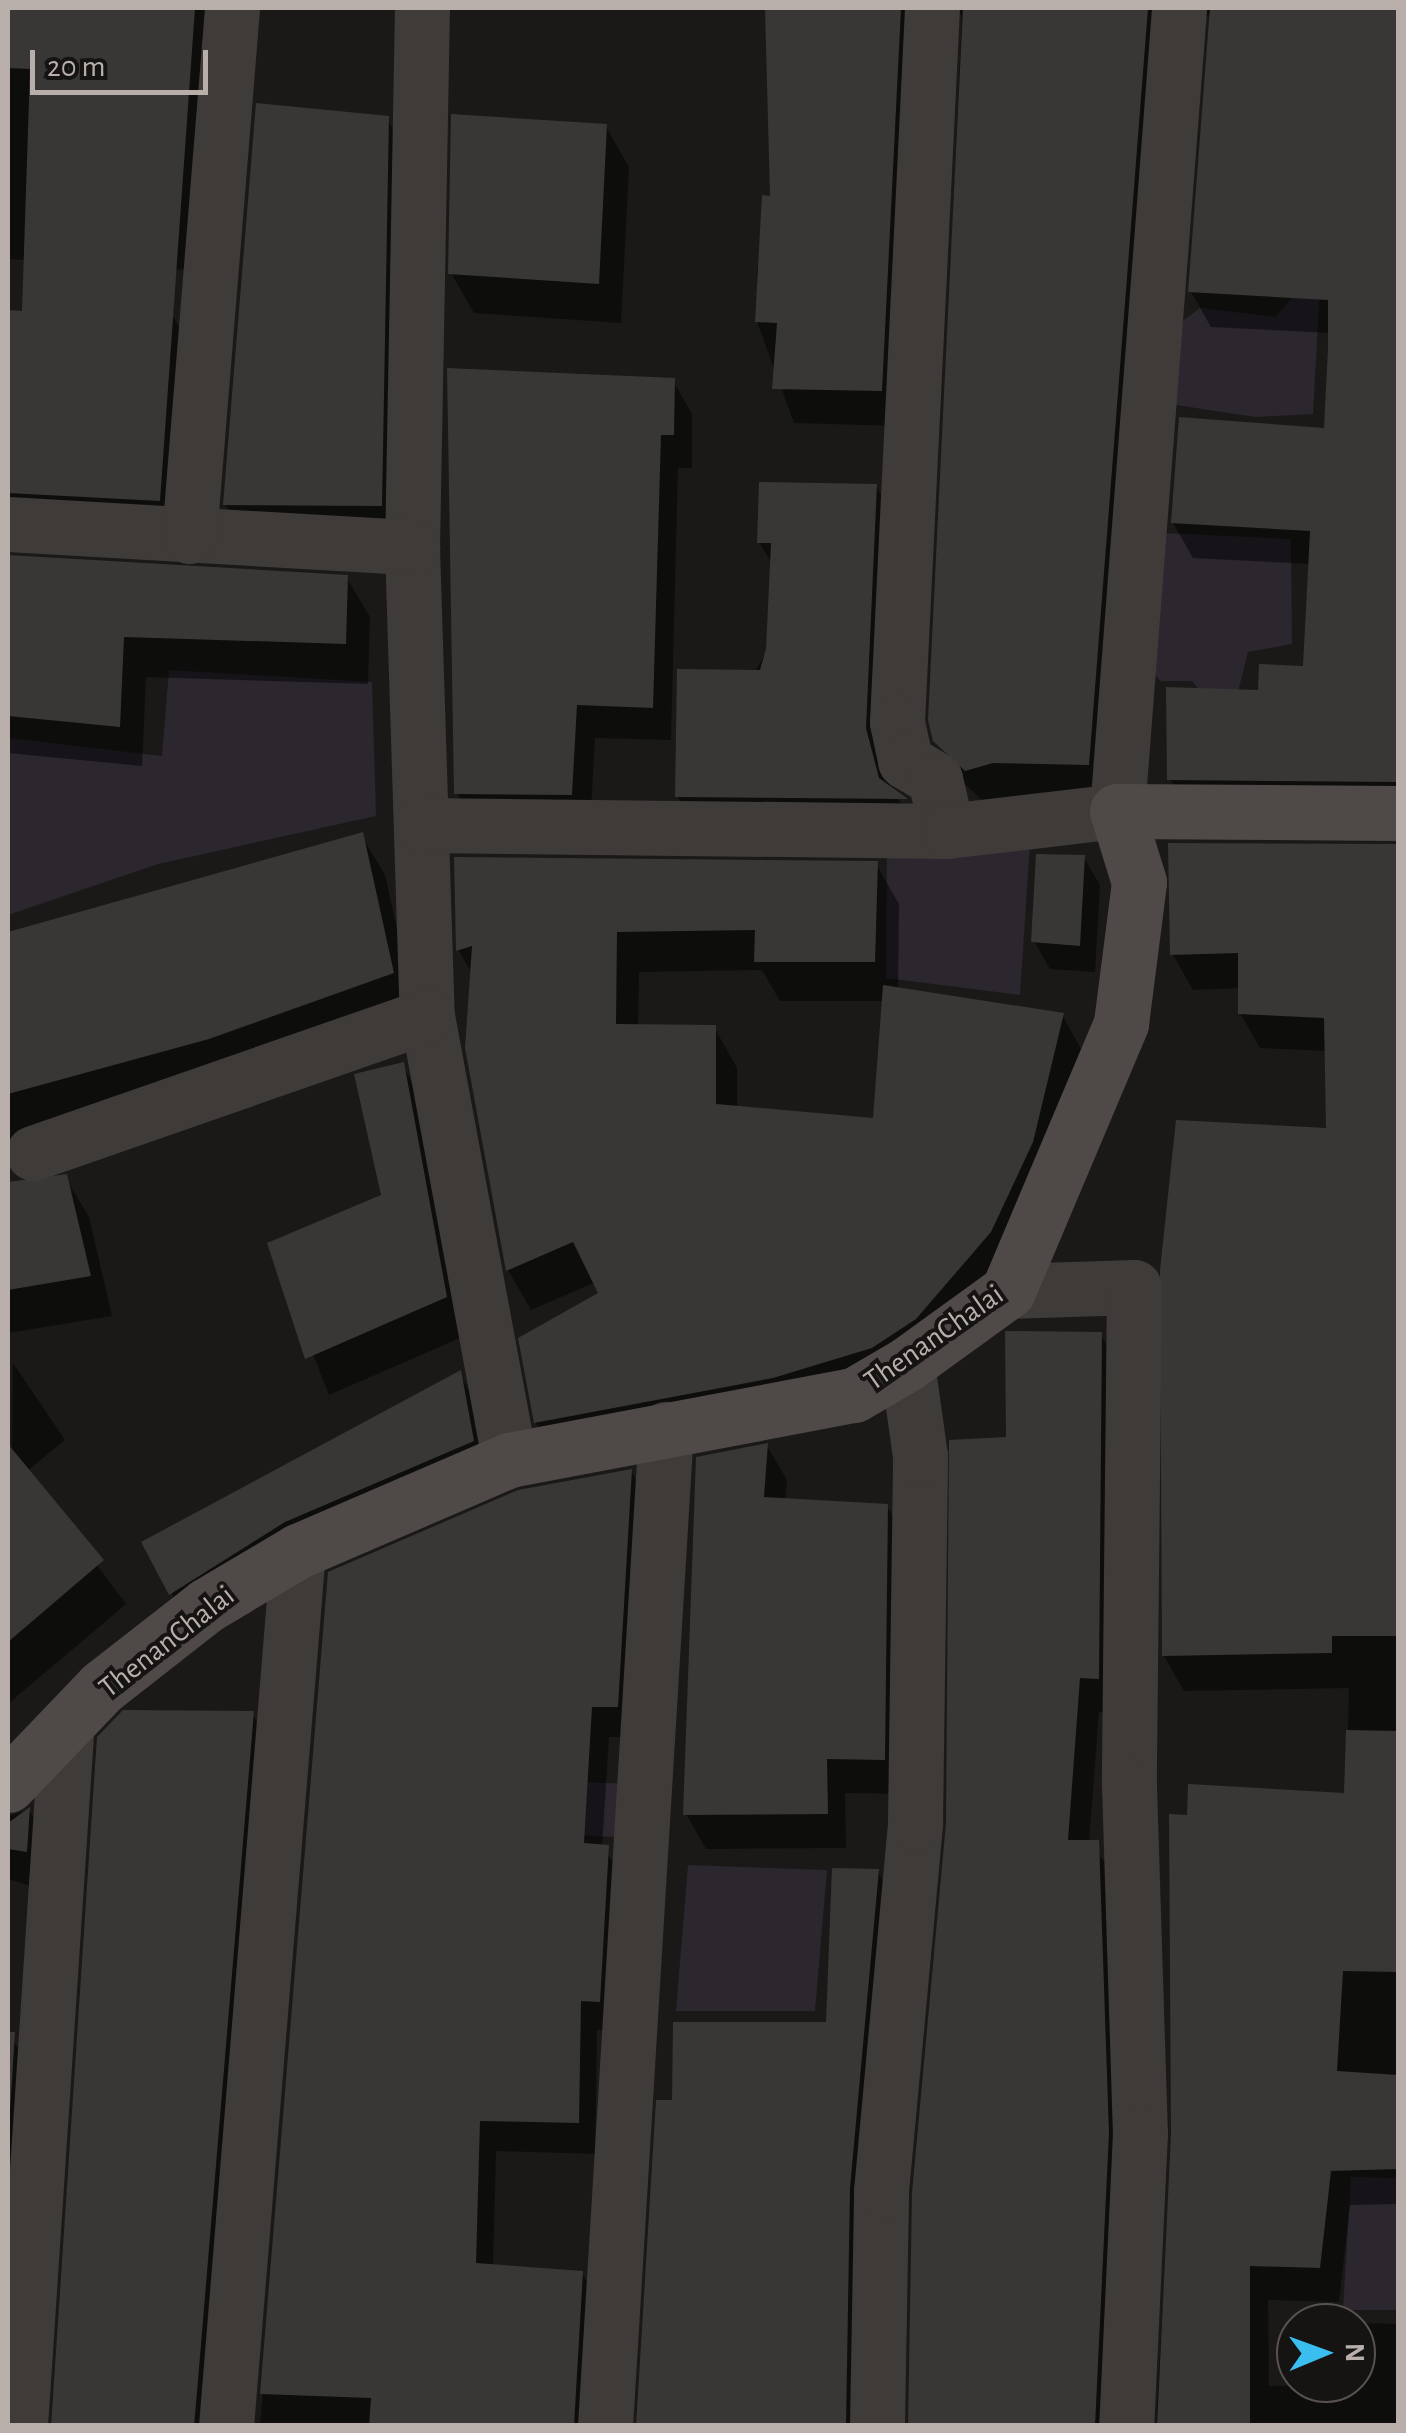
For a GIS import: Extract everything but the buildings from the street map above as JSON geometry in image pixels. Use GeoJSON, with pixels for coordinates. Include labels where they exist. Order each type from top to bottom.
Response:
{"type":"FeatureCollection","features":[{"type":"Feature","properties":{"kind":"street"},"geometry":{"type":"LineString","coordinates":[[188,536],[232,8]]}},
{"type":"Feature","properties":{"kind":"street"},"geometry":{"type":"LineString","coordinates":[[422,8],[412,547],[427,1016],[509,1460]]}},
{"type":"Feature","properties":{"kind":"street"},"geometry":{"type":"LineString","coordinates":[[932,8],[897,722],[905,761],[935,779],[948,830]]}},
{"type":"Feature","properties":{"kind":"street"},"geometry":{"type":"LineString","coordinates":[[1117,811],[1179,8]]}},
{"type":"Feature","properties":{"kind":"street"},"geometry":{"type":"LineString","coordinates":[[8,524],[412,547]]}},
{"type":"Feature","properties":{"kind":"street"},"geometry":{"type":"LineString","coordinates":[[421,825],[948,830],[1117,811],[1398,814]]}},
{"type":"Feature","properties":{"kind":"street","name":"ThenanChalai"},"geometry":{"type":"LineString","coordinates":[[8,1785],[66,1734],[117,1676],[207,1605],[298,1551],[509,1460],[854,1394],[907,1364],[1008,1291],[1120,1023],[1139,882],[1117,811]]}},
{"type":"Feature","properties":{"kind":"street"},"geometry":{"type":"LineString","coordinates":[[34,1153],[427,1016]]}},
{"type":"Feature","properties":{"kind":"street"},"geometry":{"type":"LineString","coordinates":[[1008,1291],[1134,1287],[1129,1786],[1140,2132],[1126,2426]]}},
{"type":"Feature","properties":{"kind":"street"},"geometry":{"type":"LineString","coordinates":[[878,2426],[881,2191],[915,1822],[920,1456],[907,1364]]}},
{"type":"Feature","properties":{"kind":"street"},"geometry":{"type":"LineString","coordinates":[[605,2426],[666,1428]]}},
{"type":"Feature","properties":{"kind":"street"},"geometry":{"type":"LineString","coordinates":[[226,2426],[298,1551]]}},
{"type":"Feature","properties":{"kind":"street"},"geometry":{"type":"LineString","coordinates":[[20,2426],[66,1734]]}},
{"type":"Feature","properties":{"kind":"shaded area"},"geometry":{"type":"Polygon","coordinates":[[[1320,287],[1313,414],[1255,417],[1163,403],[1177,325],[1200,308],[1276,317],[1295,294],[1320,287]]]}},
{"type":"Feature","properties":{"kind":"shaded area"},"geometry":{"type":"Polygon","coordinates":[[[1161,533],[1291,539],[1292,644],[1248,652],[1236,700],[1210,703],[1192,681],[1161,681],[1147,668],[1161,533]]]}},
{"type":"Feature","properties":{"kind":"shaded area"},"geometry":{"type":"Polygon","coordinates":[[[169,670],[372,682],[376,816],[158,864],[8,915],[8,738],[162,756],[169,670]]]}},
{"type":"Feature","properties":{"kind":"shaded area"},"geometry":{"type":"Polygon","coordinates":[[[887,839],[1030,844],[1020,995],[886,978],[887,839]]]}},
{"type":"Feature","properties":{"kind":"shaded area"},"geometry":{"type":"Polygon","coordinates":[[[476,1778],[632,1784],[631,1838],[479,1829],[476,1778]]]}},
{"type":"Feature","properties":{"kind":"shaded area"},"geometry":{"type":"Polygon","coordinates":[[[688,1865],[827,1870],[815,2011],[676,2011],[688,1865]]]}},
{"type":"Feature","properties":{"kind":"shaded area"},"geometry":{"type":"Polygon","coordinates":[[[1351,2177],[1398,2178],[1398,2310],[1376,2310],[1376,2303],[1343,2303],[1351,2177]]]}}]}
